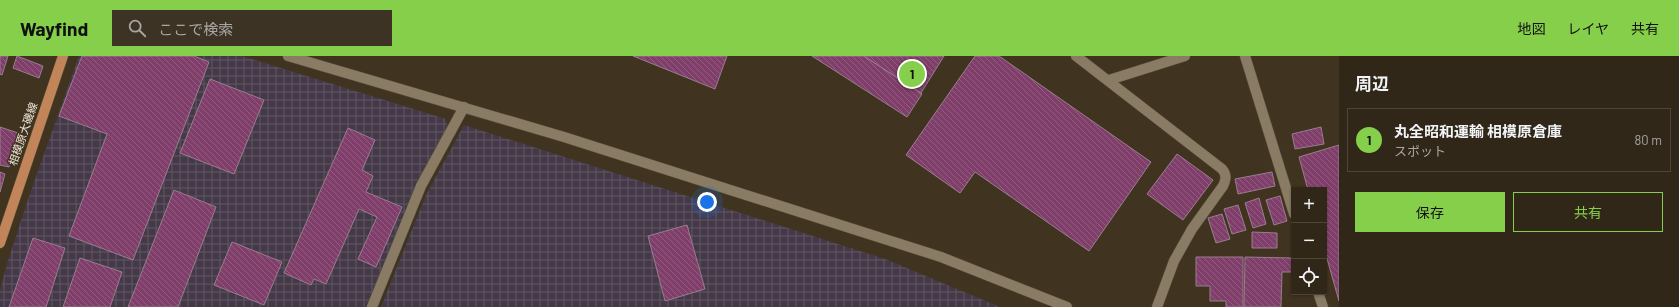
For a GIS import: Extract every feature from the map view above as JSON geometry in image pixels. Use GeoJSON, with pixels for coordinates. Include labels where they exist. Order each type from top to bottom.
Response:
{"type":"FeatureCollection","features":[{"type":"Feature","properties":{"kind":"main road","name":"相模原大磯線"},"geometry":{"type":"LineString","coordinates":[[0,243],[63,56]]}},
{"type":"Feature","properties":{"kind":"street"},"geometry":{"type":"LineString","coordinates":[[288,56],[572,140],[941,257],[1067,307]]}},
{"type":"Feature","properties":{"kind":"street"},"geometry":{"type":"LineString","coordinates":[[1076,56],[1109,80],[1222,169],[1226,174],[1224,186],[1192,229],[1174,261],[1157,307]]}},
{"type":"Feature","properties":{"kind":"street"},"geometry":{"type":"LineString","coordinates":[[1109,80],[1185,56]]}},
{"type":"Feature","properties":{"kind":"street"},"geometry":{"type":"LineString","coordinates":[[1245,56],[1291,204]]}},
{"type":"Feature","properties":{"kind":"street"},"geometry":{"type":"LineString","coordinates":[[372,307],[421,186],[464,107]]}},
{"type":"Feature","properties":{"kind":"street"},"geometry":{"type":"LineString","coordinates":[[1319,295],[1323,307]]}},
{"type":"Feature","properties":{"kind":"shaded area"},"geometry":{"type":"Polygon","coordinates":[[[79,56],[242,56],[446,119],[448,127],[416,184],[368,307],[0,307],[0,290],[7,264],[28,199],[79,56]]]}},
{"type":"Feature","properties":{"kind":"shaded area"},"geometry":{"type":"Polygon","coordinates":[[[464,125],[885,259],[1000,307],[381,307],[426,195],[464,125]]]}},
{"type":"Feature","properties":{"kind":"building"},"geometry":{"type":"Polygon","coordinates":[[[0,56],[8,56],[2,75],[0,74],[0,56]]]}},
{"type":"Feature","properties":{"kind":"building"},"geometry":{"type":"Polygon","coordinates":[[[17,56],[43,66],[39,78],[13,68],[17,56]]]}},
{"type":"Feature","properties":{"kind":"building"},"geometry":{"type":"Polygon","coordinates":[[[82,56],[194,56],[209,62],[133,260],[69,236],[107,134],[59,116],[82,56]]]}},
{"type":"Feature","properties":{"kind":"building"},"geometry":{"type":"Polygon","coordinates":[[[633,56],[727,56],[715,89],[633,56]]]}},
{"type":"Feature","properties":{"kind":"building"},"geometry":{"type":"Polygon","coordinates":[[[812,56],[864,56],[922,94],[907,117],[812,56]]]}},
{"type":"Feature","properties":{"kind":"building"},"geometry":{"type":"Polygon","coordinates":[[[864,56],[944,56],[921,93],[864,56]]]}},
{"type":"Feature","properties":{"kind":"building"},"geometry":{"type":"Polygon","coordinates":[[[975,56],[999,56],[1151,162],[1089,251],[975,172],[960,193],[906,155],[975,56]]]}},
{"type":"Feature","properties":{"kind":"building"},"geometry":{"type":"Polygon","coordinates":[[[210,79],[264,100],[234,174],[180,153],[210,79]]]}},
{"type":"Feature","properties":{"kind":"building"},"geometry":{"type":"Polygon","coordinates":[[[0,127],[18,133],[9,167],[0,165],[0,127]]]}},
{"type":"Feature","properties":{"kind":"building"},"geometry":{"type":"Polygon","coordinates":[[[1321,127],[1324,144],[1295,149],[1292,134],[1321,127]]]}},
{"type":"Feature","properties":{"kind":"building"},"geometry":{"type":"Polygon","coordinates":[[[348,128],[375,140],[362,170],[373,176],[366,192],[402,207],[376,267],[358,259],[377,217],[359,209],[326,284],[314,279],[311,285],[284,273],[348,128]]]}},
{"type":"Feature","properties":{"kind":"building"},"geometry":{"type":"Polygon","coordinates":[[[1339,145],[1339,301],[1327,259],[1327,187],[1307,187],[1299,157],[1339,145]]]}},
{"type":"Feature","properties":{"kind":"building"},"geometry":{"type":"Polygon","coordinates":[[[1177,154],[1213,180],[1183,220],[1147,194],[1177,154]]]}},
{"type":"Feature","properties":{"kind":"building"},"geometry":{"type":"Polygon","coordinates":[[[0,172],[5,174],[0,192],[0,172]]]}},
{"type":"Feature","properties":{"kind":"building"},"geometry":{"type":"Polygon","coordinates":[[[1272,172],[1275,186],[1238,194],[1235,179],[1272,172]]]}},
{"type":"Feature","properties":{"kind":"building"},"geometry":{"type":"Polygon","coordinates":[[[174,190],[216,207],[178,307],[128,307],[174,190]]]}},
{"type":"Feature","properties":{"kind":"building"},"geometry":{"type":"Polygon","coordinates":[[[1280,196],[1287,221],[1274,225],[1266,200],[1280,196]]]}},
{"type":"Feature","properties":{"kind":"building"},"geometry":{"type":"Polygon","coordinates":[[[1259,198],[1266,224],[1253,228],[1245,203],[1259,198]]]}},
{"type":"Feature","properties":{"kind":"building"},"geometry":{"type":"Polygon","coordinates":[[[1238,205],[1246,230],[1232,234],[1224,209],[1238,205]]]}},
{"type":"Feature","properties":{"kind":"building"},"geometry":{"type":"Polygon","coordinates":[[[1222,214],[1230,239],[1216,243],[1208,218],[1222,214]]]}},
{"type":"Feature","properties":{"kind":"building"},"geometry":{"type":"Polygon","coordinates":[[[687,225],[705,289],[665,301],[648,236],[687,225]]]}},
{"type":"Feature","properties":{"kind":"building"},"geometry":{"type":"Polygon","coordinates":[[[1252,232],[1277,233],[1277,248],[1252,248],[1252,232]]]}},
{"type":"Feature","properties":{"kind":"building"},"geometry":{"type":"Polygon","coordinates":[[[33,238],[65,248],[46,307],[9,307],[33,238]]]}},
{"type":"Feature","properties":{"kind":"building"},"geometry":{"type":"Polygon","coordinates":[[[232,242],[282,262],[264,305],[214,285],[232,242]]]}},
{"type":"Feature","properties":{"kind":"building"},"geometry":{"type":"Polygon","coordinates":[[[1196,257],[1243,257],[1243,307],[1226,307],[1226,301],[1210,301],[1210,286],[1196,286],[1196,257]]]}},
{"type":"Feature","properties":{"kind":"building"},"geometry":{"type":"Polygon","coordinates":[[[1245,257],[1291,258],[1291,272],[1282,272],[1281,307],[1244,307],[1245,257]]]}},
{"type":"Feature","properties":{"kind":"building"},"geometry":{"type":"Polygon","coordinates":[[[80,258],[122,272],[110,307],[63,307],[80,258]]]}},
{"type":"Feature","properties":{"kind":"place","name":"丸全昭和運輸 相模原倉庫"},"geometry":{"type":"Point","coordinates":[912,74]}}]}
